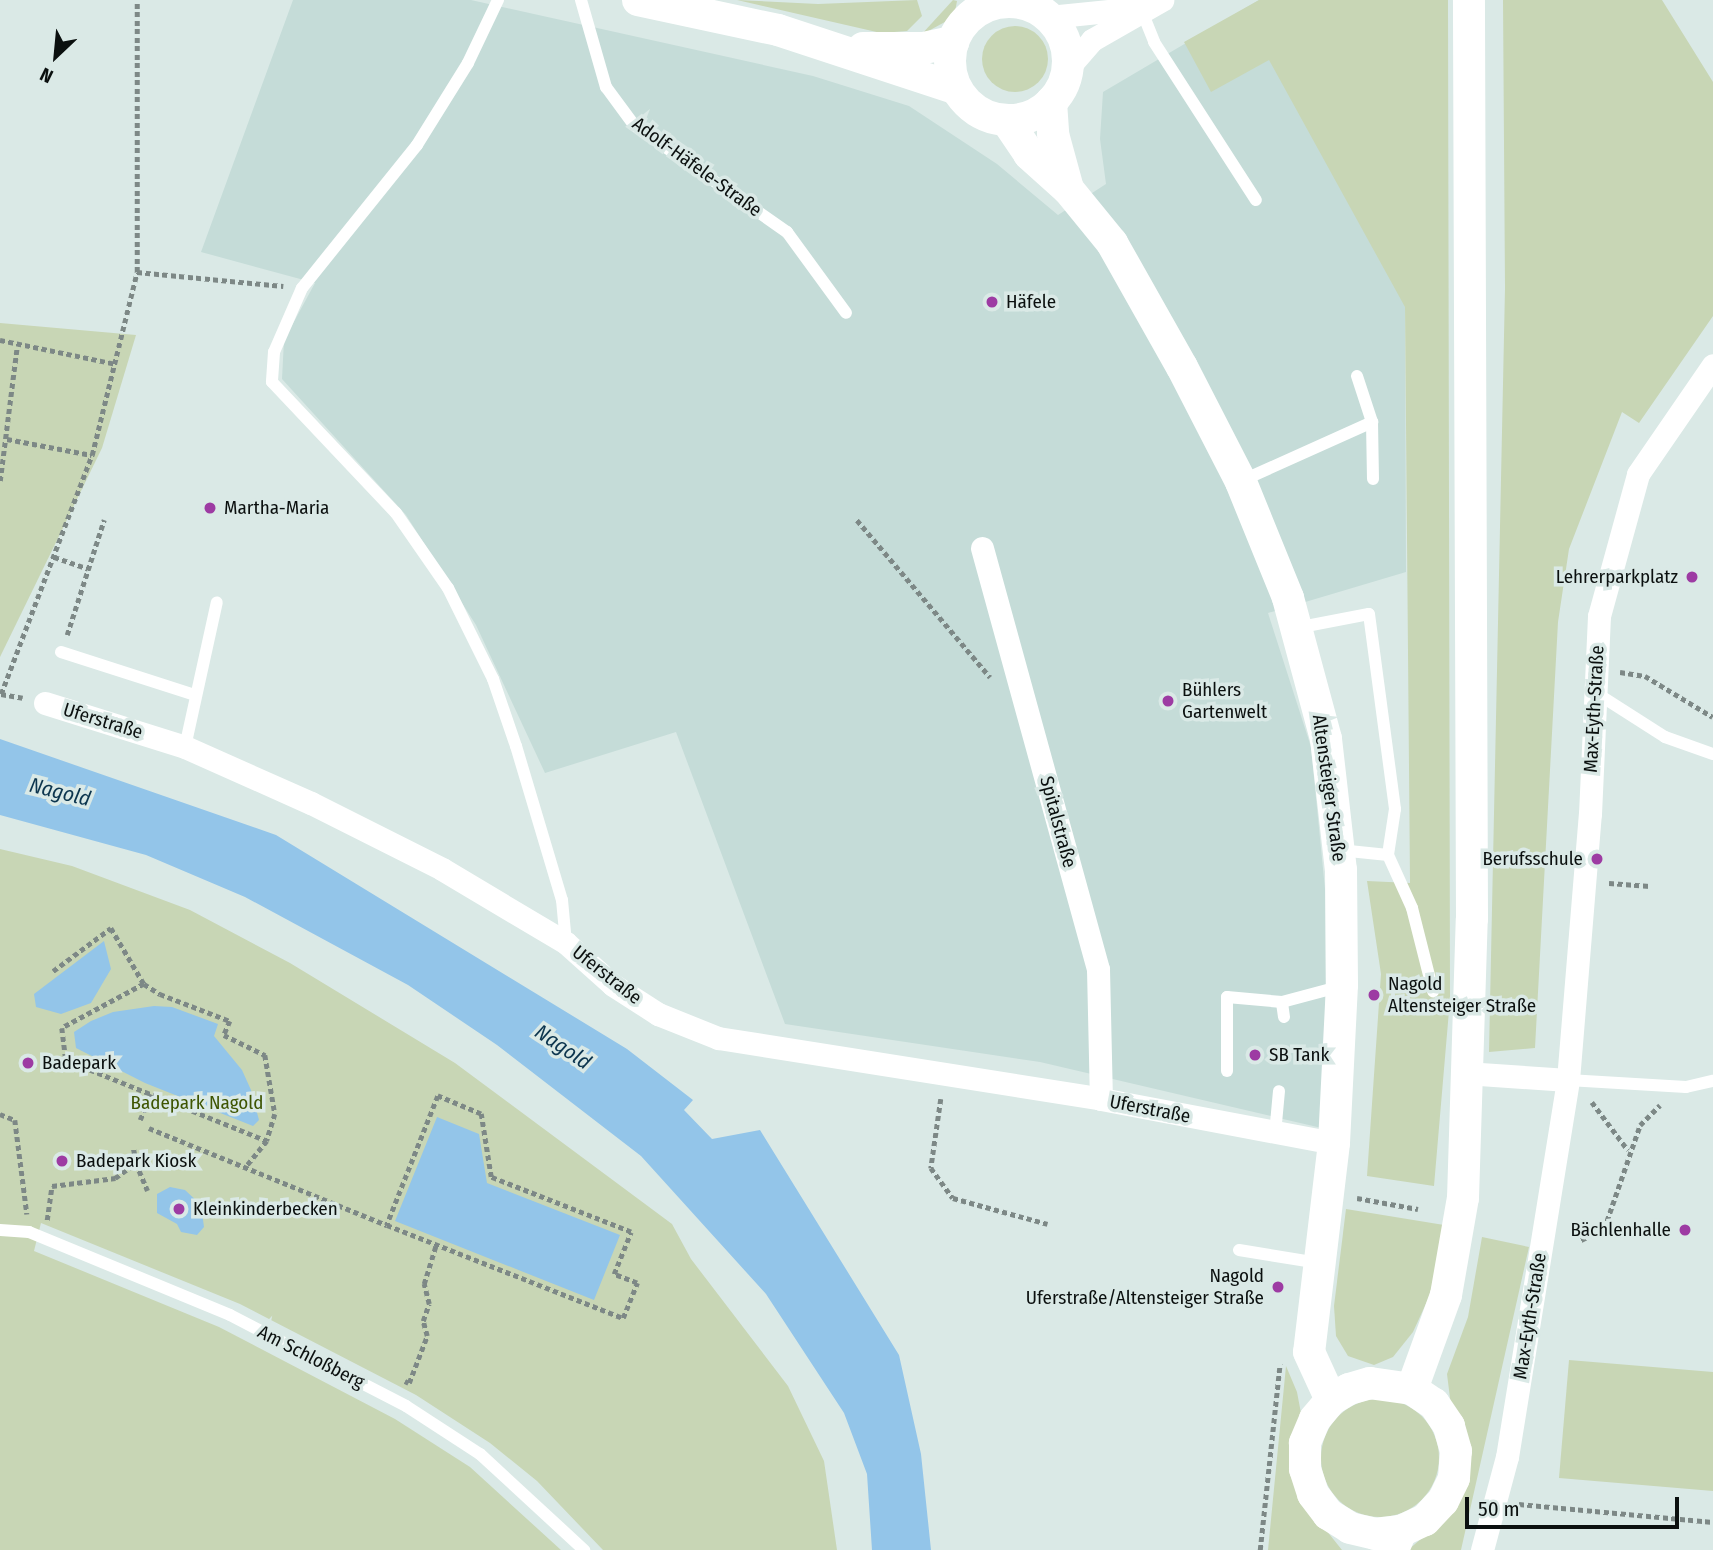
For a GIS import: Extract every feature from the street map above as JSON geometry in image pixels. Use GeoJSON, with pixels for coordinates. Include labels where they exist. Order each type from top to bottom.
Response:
{"type":"FeatureCollection","features":[{"type":"Feature","properties":{"kind":"street"},"geometry":{"type":"LineString","coordinates":[[638,0],[844,48],[954,88],[977,110],[1007,121],[1028,116],[1051,102],[1068,69],[1092,40],[1152,4]]}},
{"type":"Feature","properties":{"kind":"street"},"geometry":{"type":"LineString","coordinates":[[1412,1390],[1446,1295],[1463,1198],[1472,919],[1469,0]]}},
{"type":"Feature","properties":{"kind":"street"},"geometry":{"type":"LineString","coordinates":[[954,88],[950,61],[953,42],[966,20],[985,3],[1019,2],[1049,17],[1152,4]]}},
{"type":"Feature","properties":{"kind":"street"},"geometry":{"type":"LineString","coordinates":[[1049,17],[1067,50],[1068,69]]}},
{"type":"Feature","properties":{"kind":"street"},"geometry":{"type":"LineString","coordinates":[[844,48],[924,48],[953,42]]}},
{"type":"Feature","properties":{"kind":"street","name":"Altensteiger Straße"},"geometry":{"type":"LineString","coordinates":[[1051,102],[1053,134],[1068,189]]}},
{"type":"Feature","properties":{"kind":"street","name":"Altensteiger Straße"},"geometry":{"type":"LineString","coordinates":[[1007,121],[1029,154],[1068,189],[1112,243],[1241,481],[1296,628],[1326,739],[1339,850],[1342,985],[1334,1143],[1309,1352],[1331,1400]]}},
{"type":"Feature","properties":{"kind":"street","name":"Max-Eyth-Straße"},"geometry":{"type":"LineString","coordinates":[[1482,1550],[1507,1457],[1568,1080],[1584,882],[1599,616],[1639,474],[1713,365]]}},
{"type":"Feature","properties":{"kind":"street","name":"Spitalstraße"},"geometry":{"type":"LineString","coordinates":[[982,548],[1098,969],[1101,1100]]}},
{"type":"Feature","properties":{"kind":"street","name":"Uferstraße"},"geometry":{"type":"LineString","coordinates":[[45,703],[185,747],[442,869],[566,943],[613,985],[658,1014],[718,1038],[1101,1100],[1334,1143]]}},
{"type":"Feature","properties":{"kind":"street"},"geometry":{"type":"LineString","coordinates":[[1465,1073],[1568,1080]]}},
{"type":"Feature","properties":{"kind":"street"},"geometry":{"type":"LineString","coordinates":[[1370,1383],[1412,1390],[1434,1404],[1449,1426],[1456,1451],[1454,1478],[1443,1502],[1397,1541],[1375,1534],[1353,1539],[1313,1494],[1305,1469],[1310,1431],[1331,1400],[1370,1383]]}},
{"type":"Feature","properties":{"kind":"lane"},"geometry":{"type":"LineString","coordinates":[[498,0],[468,63],[417,145],[302,288],[274,352],[272,382],[396,513],[448,588],[492,679],[516,746],[562,900],[566,943]]}},
{"type":"Feature","properties":{"kind":"lane","name":"Adolf-Häfele-Straße"},"geometry":{"type":"LineString","coordinates":[[581,0],[607,87],[634,125],[787,232],[846,313]]}},
{"type":"Feature","properties":{"kind":"lane"},"geometry":{"type":"LineString","coordinates":[[1152,4],[1154,42],[1256,200]]}},
{"type":"Feature","properties":{"kind":"lane"},"geometry":{"type":"LineString","coordinates":[[1357,376],[1372,422],[1373,479]]}},
{"type":"Feature","properties":{"kind":"lane"},"geometry":{"type":"LineString","coordinates":[[1241,481],[1372,422]]}},
{"type":"Feature","properties":{"kind":"lane"},"geometry":{"type":"LineString","coordinates":[[185,747],[217,601]]}},
{"type":"Feature","properties":{"kind":"lane"},"geometry":{"type":"LineString","coordinates":[[1296,628],[1369,614],[1395,809],[1388,855],[1412,908],[1433,991]]}},
{"type":"Feature","properties":{"kind":"lane"},"geometry":{"type":"LineString","coordinates":[[61,652],[195,695]]}},
{"type":"Feature","properties":{"kind":"lane"},"geometry":{"type":"LineString","coordinates":[[1594,679],[1665,737],[1713,754]]}},
{"type":"Feature","properties":{"kind":"lane"},"geometry":{"type":"LineString","coordinates":[[1339,850],[1388,855]]}},
{"type":"Feature","properties":{"kind":"lane"},"geometry":{"type":"LineString","coordinates":[[1227,1071],[1227,997],[1282,1002],[1342,985]]}},
{"type":"Feature","properties":{"kind":"lane"},"geometry":{"type":"LineString","coordinates":[[1282,1002],[1284,1017]]}},
{"type":"Feature","properties":{"kind":"lane"},"geometry":{"type":"LineString","coordinates":[[1568,1080],[1669,1086],[1713,1081]]}},
{"type":"Feature","properties":{"kind":"lane"},"geometry":{"type":"LineString","coordinates":[[1275,1134],[1279,1091]]}},
{"type":"Feature","properties":{"kind":"lane","name":"Am Schloßberg"},"geometry":{"type":"LineString","coordinates":[[0,1230],[29,1232],[230,1315],[385,1395],[480,1454],[584,1550]]}},
{"type":"Feature","properties":{"kind":"lane"},"geometry":{"type":"LineString","coordinates":[[1239,1250],[1318,1263]]}},
{"type":"Feature","properties":{"kind":"path"},"geometry":{"type":"LineString","coordinates":[[0,694],[92,455],[137,272],[137,0]]}},
{"type":"Feature","properties":{"kind":"path"},"geometry":{"type":"LineString","coordinates":[[137,272],[302,288]]}},
{"type":"Feature","properties":{"kind":"path"},"geometry":{"type":"LineString","coordinates":[[0,340],[17,346],[116,364]]}},
{"type":"Feature","properties":{"kind":"path"},"geometry":{"type":"LineString","coordinates":[[0,481],[17,346]]}},
{"type":"Feature","properties":{"kind":"path"},"geometry":{"type":"LineString","coordinates":[[7,439],[92,455]]}},
{"type":"Feature","properties":{"kind":"path"},"geometry":{"type":"LineString","coordinates":[[61,652],[104,520]]}},
{"type":"Feature","properties":{"kind":"path"},"geometry":{"type":"LineString","coordinates":[[858,520],[1000,689]]}},
{"type":"Feature","properties":{"kind":"path"},"geometry":{"type":"LineString","coordinates":[[54,557],[88,569]]}},
{"type":"Feature","properties":{"kind":"path"},"geometry":{"type":"LineString","coordinates":[[1594,679],[1645,676],[1713,716]]}},
{"type":"Feature","properties":{"kind":"path"},"geometry":{"type":"LineString","coordinates":[[1584,882],[1650,886]]}},
{"type":"Feature","properties":{"kind":"path"},"geometry":{"type":"LineString","coordinates":[[52,971],[111,928],[144,984],[160,995],[230,1021],[224,1035],[265,1055],[275,1114],[267,1141],[245,1168]]}},
{"type":"Feature","properties":{"kind":"path"},"geometry":{"type":"LineString","coordinates":[[144,984],[62,1028],[66,1060],[267,1141]]}},
{"type":"Feature","properties":{"kind":"path"},"geometry":{"type":"LineString","coordinates":[[945,1074],[931,1168],[953,1198],[1048,1224]]}},
{"type":"Feature","properties":{"kind":"path"},"geometry":{"type":"LineString","coordinates":[[1568,1080],[1604,1113],[1629,1151]]}},
{"type":"Feature","properties":{"kind":"path"},"geometry":{"type":"LineString","coordinates":[[1581,1240],[1604,1229],[1640,1125],[1658,1108],[1669,1086]]}},
{"type":"Feature","properties":{"kind":"path"},"geometry":{"type":"LineString","coordinates":[[140,1120],[150,1094]]}},
{"type":"Feature","properties":{"kind":"path"},"geometry":{"type":"LineString","coordinates":[[149,1128],[436,1245],[623,1318],[637,1283],[614,1274],[631,1232],[491,1177],[481,1114],[438,1096],[387,1225]]}},
{"type":"Feature","properties":{"kind":"path"},"geometry":{"type":"LineString","coordinates":[[0,1114],[15,1120],[29,1232]]}},
{"type":"Feature","properties":{"kind":"path"},"geometry":{"type":"LineString","coordinates":[[133,1147],[135,1163],[148,1191]]}},
{"type":"Feature","properties":{"kind":"path"},"geometry":{"type":"LineString","coordinates":[[43,1238],[52,1186],[115,1178],[135,1163]]}},
{"type":"Feature","properties":{"kind":"path"},"geometry":{"type":"LineString","coordinates":[[1328,1193],[1418,1209]]}},
{"type":"Feature","properties":{"kind":"path"},"geometry":{"type":"LineString","coordinates":[[385,1395],[396,1379],[410,1383],[427,1336],[423,1321],[429,1304],[424,1284],[436,1245]]}},
{"type":"Feature","properties":{"kind":"path"},"geometry":{"type":"LineString","coordinates":[[1260,1550],[1281,1351]]}},
{"type":"Feature","properties":{"kind":"path"},"geometry":{"type":"LineString","coordinates":[[1494,1502],[1713,1522]]}},
{"type":"Feature","properties":{"kind":"shaded area"},"geometry":{"type":"Polygon","coordinates":[[[293,0],[471,0],[813,76],[909,106],[997,164],[1058,215],[1106,184],[1100,139],[1103,92],[1259,0],[1405,302],[1406,572],[1268,613],[1311,747],[1325,889],[1326,1129],[1040,1062],[785,1024],[676,732],[545,773],[476,625],[406,515],[282,379],[284,340],[315,283],[201,252],[293,0]]]}},
{"type":"Feature","properties":{"kind":"green space"},"geometry":{"type":"Polygon","coordinates":[[[737,0],[818,4],[917,0],[922,16],[907,31],[881,33],[737,0]]]}},
{"type":"Feature","properties":{"kind":"green space"},"geometry":{"type":"Polygon","coordinates":[[[953,0],[957,1],[954,17],[921,35],[953,0]]]}},
{"type":"Feature","properties":{"kind":"green space"},"geometry":{"type":"Polygon","coordinates":[[[1259,0],[1448,0],[1450,999],[1434,1186],[1367,1176],[1381,974],[1367,881],[1410,883],[1405,307],[1269,60],[1211,92],[1184,42],[1259,0]]]}},
{"type":"Feature","properties":{"kind":"green space"},"geometry":{"type":"Polygon","coordinates":[[[1503,0],[1662,0],[1713,82],[1713,316],[1639,423],[1622,412],[1569,549],[1558,622],[1535,1048],[1489,1052],[1505,288],[1503,0]]]}},
{"type":"Feature","properties":{"kind":"green space"},"geometry":{"type":"Polygon","coordinates":[[[1015,26],[1028,29],[1038,36],[1045,46],[1048,59],[1045,72],[1038,82],[1028,89],[1015,92],[1002,89],[992,82],[985,72],[982,59],[985,46],[992,36],[1002,29],[1015,26]]]}},
{"type":"Feature","properties":{"kind":"green space"},"geometry":{"type":"Polygon","coordinates":[[[0,323],[136,335],[102,448],[0,657],[0,323]]]}},
{"type":"Feature","properties":{"kind":"green space","name":"Badepark Nagold"},"geometry":{"type":"Polygon","coordinates":[[[0,849],[72,866],[190,910],[290,963],[455,1063],[672,1224],[691,1259],[788,1386],[824,1461],[837,1550],[603,1550],[537,1481],[490,1443],[416,1395],[240,1304],[41,1223],[34,1251],[219,1327],[395,1419],[470,1467],[561,1550],[0,1550],[0,849]]]}},
{"type":"Feature","properties":{"kind":"green space"},"geometry":{"type":"Polygon","coordinates":[[[1346,1209],[1444,1225],[1430,1295],[1413,1332],[1393,1357],[1374,1365],[1348,1356],[1336,1336],[1334,1306],[1346,1209]]]}},
{"type":"Feature","properties":{"kind":"green space"},"geometry":{"type":"Polygon","coordinates":[[[1482,1237],[1529,1247],[1461,1550],[1408,1550],[1442,1521],[1451,1406],[1447,1374],[1468,1317],[1482,1237]]]}},
{"type":"Feature","properties":{"kind":"green space"},"geometry":{"type":"Polygon","coordinates":[[[1569,1360],[1713,1372],[1713,1491],[1559,1478],[1569,1360]]]}},
{"type":"Feature","properties":{"kind":"green space"},"geometry":{"type":"Polygon","coordinates":[[[1286,1366],[1297,1392],[1322,1525],[1342,1550],[1268,1550],[1286,1366]]]}},
{"type":"Feature","properties":{"kind":"green space"},"geometry":{"type":"Polygon","coordinates":[[[1380,1399],[1403,1403],[1422,1416],[1435,1435],[1439,1458],[1435,1481],[1422,1500],[1403,1513],[1380,1517],[1357,1513],[1338,1500],[1325,1481],[1321,1458],[1325,1435],[1338,1416],[1357,1403],[1380,1399]]]}},
{"type":"Feature","properties":{"kind":"water","name":"Nagold"},"geometry":{"type":"Polygon","coordinates":[[[0,739],[276,835],[627,1049],[693,1100],[684,1110],[712,1139],[760,1130],[899,1355],[921,1454],[931,1550],[872,1550],[867,1474],[844,1413],[766,1294],[641,1156],[497,1045],[408,985],[245,897],[146,855],[0,815],[0,739]]]}},
{"type":"Feature","properties":{"kind":"water"},"geometry":{"type":"Polygon","coordinates":[[[104,941],[111,969],[91,1003],[61,1014],[36,1007],[34,994],[104,941]]]}},
{"type":"Feature","properties":{"kind":"water"},"geometry":{"type":"Polygon","coordinates":[[[154,1006],[172,1007],[218,1024],[214,1036],[242,1070],[251,1090],[259,1120],[253,1126],[145,1083],[76,1048],[74,1032],[91,1021],[113,1012],[154,1006]]]}},
{"type":"Feature","properties":{"kind":"water"},"geometry":{"type":"Polygon","coordinates":[[[437,1117],[479,1134],[487,1183],[620,1235],[594,1300],[395,1221],[437,1117]]]}},
{"type":"Feature","properties":{"kind":"water","name":"Kleinkinderbecken"},"geometry":{"type":"Polygon","coordinates":[[[170,1187],[185,1190],[201,1205],[204,1227],[197,1235],[181,1232],[177,1224],[157,1213],[157,1194],[170,1187]]]}},
{"type":"Feature","properties":{"kind":"place","name":"Häfele"},"geometry":{"type":"Point","coordinates":[992,302]}},
{"type":"Feature","properties":{"kind":"place","name":"Martha-Maria"},"geometry":{"type":"Point","coordinates":[210,508]}},
{"type":"Feature","properties":{"kind":"place","name":"Lehrerparkplatz"},"geometry":{"type":"Point","coordinates":[1692,577]}},
{"type":"Feature","properties":{"kind":"place","name":"Bühlers Gartenwelt"},"geometry":{"type":"Point","coordinates":[1168,701]}},
{"type":"Feature","properties":{"kind":"place","name":"Berufsschule"},"geometry":{"type":"Point","coordinates":[1597,859]}},
{"type":"Feature","properties":{"kind":"place","name":"Nagold Altensteiger Straße"},"geometry":{"type":"Point","coordinates":[1374,995]}},
{"type":"Feature","properties":{"kind":"place","name":"SB Tank"},"geometry":{"type":"Point","coordinates":[1255,1055]}},
{"type":"Feature","properties":{"kind":"place","name":"Badepark"},"geometry":{"type":"Point","coordinates":[28,1063]}},
{"type":"Feature","properties":{"kind":"place","name":"Badepark Kiosk"},"geometry":{"type":"Point","coordinates":[62,1161]}},
{"type":"Feature","properties":{"kind":"place","name":"Kleinkinderbecken"},"geometry":{"type":"Point","coordinates":[179,1209]}},
{"type":"Feature","properties":{"kind":"place","name":"Bächlenhalle"},"geometry":{"type":"Point","coordinates":[1685,1230]}},
{"type":"Feature","properties":{"kind":"place","name":"Nagold Uferstraße/Altensteiger Straße"},"geometry":{"type":"Point","coordinates":[1278,1287]}}]}
